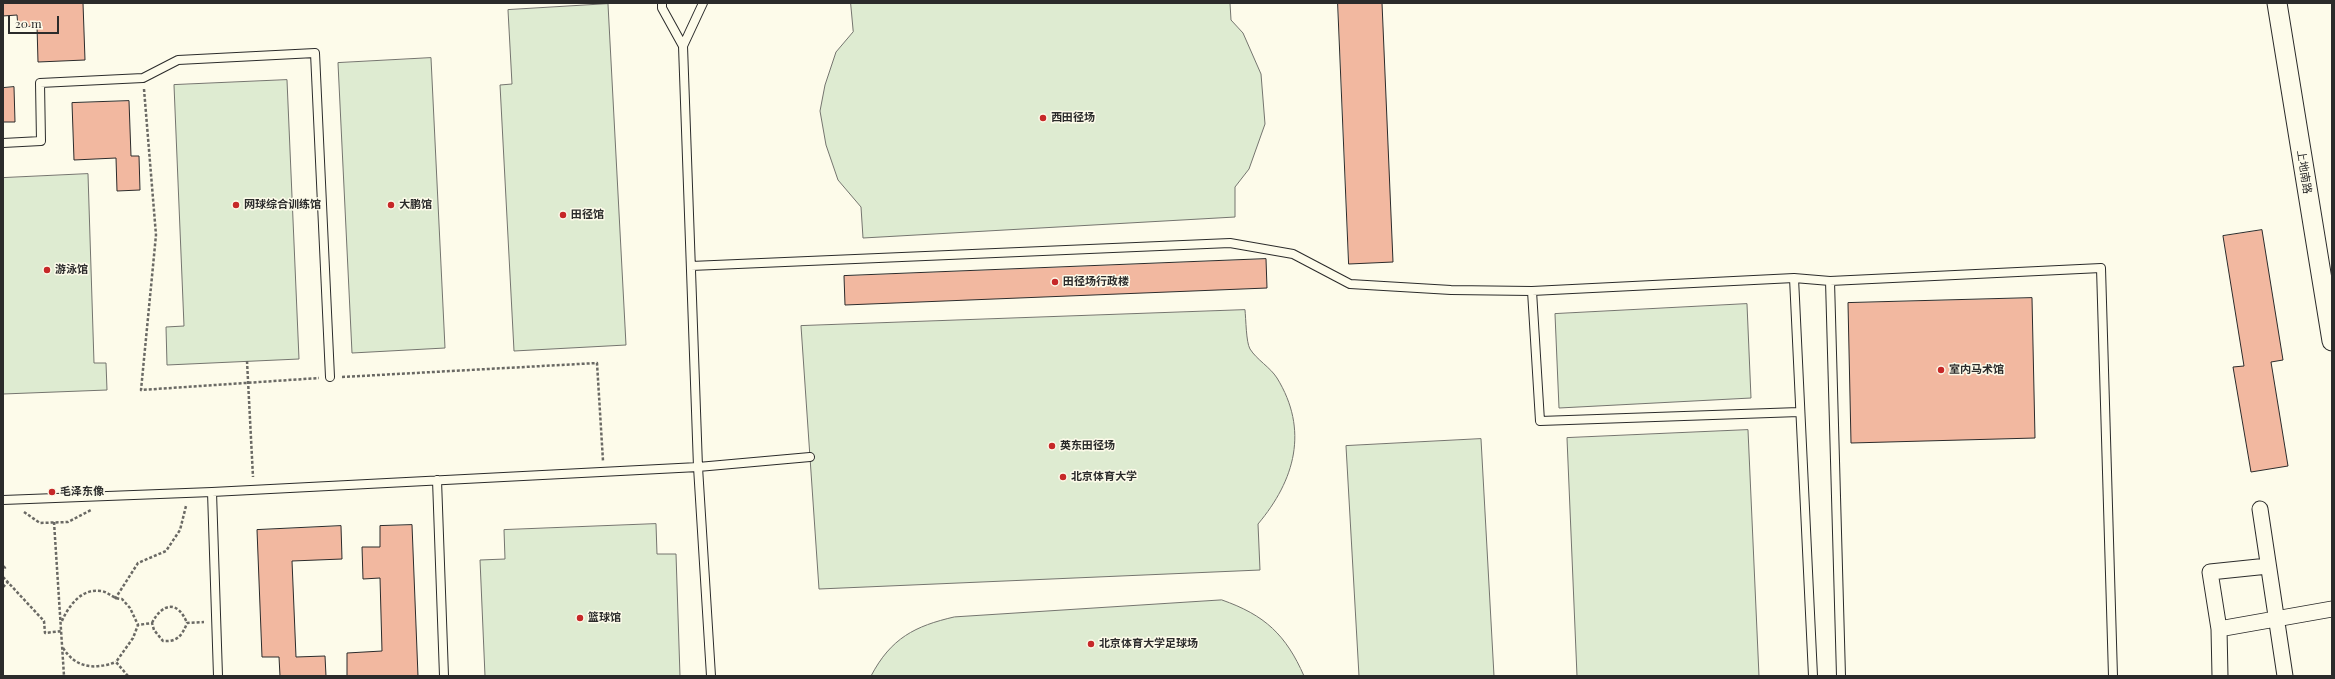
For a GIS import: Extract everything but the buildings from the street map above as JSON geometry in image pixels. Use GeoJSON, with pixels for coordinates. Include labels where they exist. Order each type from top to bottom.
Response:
{"type":"FeatureCollection","features":[{"type":"Feature","properties":{"kind":"street","name":"上地南路"},"geometry":{"type":"LineString","coordinates":[[2277,3],[2332,341]]}},
{"type":"Feature","properties":{"kind":"street"},"geometry":{"type":"LineString","coordinates":[[2260,509],[2285,676]]}},
{"type":"Feature","properties":{"kind":"street"},"geometry":{"type":"LineString","coordinates":[[2220,676],[2219,629],[2210,572],[2268,566]]}},
{"type":"Feature","properties":{"kind":"street"},"geometry":{"type":"LineString","coordinates":[[2219,629],[2332,609]]}},
{"type":"Feature","properties":{"kind":"lane"},"geometry":{"type":"LineString","coordinates":[[662,3],[662,8],[683,46],[698,467],[711,676]]}},
{"type":"Feature","properties":{"kind":"lane"},"geometry":{"type":"LineString","coordinates":[[683,46],[703,3]]}},
{"type":"Feature","properties":{"kind":"lane"},"geometry":{"type":"LineString","coordinates":[[3,143],[41,141],[40,83],[143,78],[178,60],[315,53],[330,377]]}},
{"type":"Feature","properties":{"kind":"lane"},"geometry":{"type":"LineString","coordinates":[[691,266],[1230,243],[1293,254],[1350,284],[1451,290],[1532,291],[1794,278],[1830,281],[2101,268],[2114,676]]}},
{"type":"Feature","properties":{"kind":"lane"},"geometry":{"type":"LineString","coordinates":[[1794,278],[1813,676]]}},
{"type":"Feature","properties":{"kind":"lane"},"geometry":{"type":"LineString","coordinates":[[1830,281],[1841,676]]}},
{"type":"Feature","properties":{"kind":"lane"},"geometry":{"type":"LineString","coordinates":[[1532,291],[1540,421],[1800,412]]}},
{"type":"Feature","properties":{"kind":"lane"},"geometry":{"type":"LineString","coordinates":[[3,500],[212,492],[698,467],[810,457]]}},
{"type":"Feature","properties":{"kind":"lane"},"geometry":{"type":"LineString","coordinates":[[437,480],[444,676]]}},
{"type":"Feature","properties":{"kind":"lane"},"geometry":{"type":"LineString","coordinates":[[212,492],[218,676]]}},
{"type":"Feature","properties":{"kind":"path"},"geometry":{"type":"LineString","coordinates":[[143,78],[156,235],[141,390],[330,377],[597,363],[604,472]]}},
{"type":"Feature","properties":{"kind":"path"},"geometry":{"type":"LineString","coordinates":[[247,361],[254,490]]}},
{"type":"Feature","properties":{"kind":"path"},"geometry":{"type":"LineString","coordinates":[[115,599],[138,563],[166,551],[180,530],[186,511],[186,503]]}},
{"type":"Feature","properties":{"kind":"path"},"geometry":{"type":"LineString","coordinates":[[54,522],[64,676]]}},
{"type":"Feature","properties":{"kind":"path"},"geometry":{"type":"LineString","coordinates":[[3,566],[5,568],[3,570]]}},
{"type":"Feature","properties":{"kind":"path"},"geometry":{"type":"LineString","coordinates":[[3,577],[44,621],[45,633],[62,631]]}},
{"type":"Feature","properties":{"kind":"path"},"geometry":{"type":"LineString","coordinates":[[3,587],[8,582]]}},
{"type":"Feature","properties":{"kind":"path"},"geometry":{"type":"LineString","coordinates":[[61,622],[70,604],[88,591],[103,591],[115,599],[122,599],[130,608],[138,625],[133,638],[116,662],[103,667],[85,666],[71,660],[62,648]]}},
{"type":"Feature","properties":{"kind":"path"},"geometry":{"type":"LineString","coordinates":[[172,607],[183,614],[187,623],[182,635],[173,642],[163,641],[154,630],[152,623],[157,613],[163,608],[172,607]]}},
{"type":"Feature","properties":{"kind":"path"},"geometry":{"type":"LineString","coordinates":[[187,623],[216,621]]}},
{"type":"Feature","properties":{"kind":"path"},"geometry":{"type":"LineString","coordinates":[[138,625],[152,623]]}},
{"type":"Feature","properties":{"kind":"path"},"geometry":{"type":"LineString","coordinates":[[116,662],[128,676]]}},
{"type":"Feature","properties":{"kind":"green space","name":"西田径场"},"geometry":{"type":"Polygon","coordinates":[[[851,3],[1230,3],[1231,20],[1243,33],[1261,74],[1265,124],[1249,169],[1235,187],[1235,217],[863,238],[861,207],[838,180],[826,145],[820,111],[825,85],[836,52],[853,32],[851,3]]]}},
{"type":"Feature","properties":{"kind":"green space","name":"田径馆"},"geometry":{"type":"Polygon","coordinates":[[[608,4],[626,345],[514,351],[500,85],[512,84],[508,10],[608,4]]]}},
{"type":"Feature","properties":{"kind":"green space","name":"大鹏馆"},"geometry":{"type":"Polygon","coordinates":[[[431,58],[445,348],[352,353],[338,63],[431,58]]]}},
{"type":"Feature","properties":{"kind":"green space","name":"网球综合训练馆"},"geometry":{"type":"Polygon","coordinates":[[[287,80],[299,359],[167,365],[166,327],[184,326],[174,85],[287,80]]]}},
{"type":"Feature","properties":{"kind":"green space","name":"游泳馆"},"geometry":{"type":"Polygon","coordinates":[[[88,174],[94,363],[106,363],[107,390],[3,394],[3,178],[88,174]]]}},
{"type":"Feature","properties":{"kind":"green space"},"geometry":{"type":"Polygon","coordinates":[[[1747,304],[1751,398],[1559,408],[1555,314],[1747,304]]]}},
{"type":"Feature","properties":{"kind":"green space","name":"英东田径场"},"geometry":{"type":"Polygon","coordinates":[[[1245,310],[1247,336],[1250,349],[1271,370],[1287,397],[1293,417],[1295,435],[1289,472],[1271,507],[1258,524],[1260,570],[819,589],[801,326],[1245,310]]]}},
{"type":"Feature","properties":{"kind":"green space"},"geometry":{"type":"Polygon","coordinates":[[[1748,430],[1759,676],[1577,676],[1567,438],[1748,430]]]}},
{"type":"Feature","properties":{"kind":"green space"},"geometry":{"type":"Polygon","coordinates":[[[1481,439],[1494,676],[1359,676],[1346,446],[1481,439]]]}},
{"type":"Feature","properties":{"kind":"green space","name":"篮球馆"},"geometry":{"type":"Polygon","coordinates":[[[656,524],[657,554],[676,554],[680,676],[485,676],[480,560],[505,559],[504,530],[656,524]]]}},
{"type":"Feature","properties":{"kind":"green space","name":"北京体育大学足球场"},"geometry":{"type":"Polygon","coordinates":[[[1222,600],[1250,612],[1272,628],[1290,649],[1304,676],[871,676],[887,652],[905,636],[927,625],[954,617],[1222,600]]]}},
{"type":"Feature","properties":{"kind":"place","name":"西田径场"},"geometry":{"type":"Point","coordinates":[1043,118]}},
{"type":"Feature","properties":{"kind":"place","name":"网球综合训练馆"},"geometry":{"type":"Point","coordinates":[236,205]}},
{"type":"Feature","properties":{"kind":"place","name":"大鹏馆"},"geometry":{"type":"Point","coordinates":[391,205]}},
{"type":"Feature","properties":{"kind":"place","name":"田径馆"},"geometry":{"type":"Point","coordinates":[563,215]}},
{"type":"Feature","properties":{"kind":"place","name":"游泳馆"},"geometry":{"type":"Point","coordinates":[47,270]}},
{"type":"Feature","properties":{"kind":"place","name":"田径场行政楼"},"geometry":{"type":"Point","coordinates":[1055,282]}},
{"type":"Feature","properties":{"kind":"place","name":"室内马术馆"},"geometry":{"type":"Point","coordinates":[1941,370]}},
{"type":"Feature","properties":{"kind":"place","name":"英东田径场"},"geometry":{"type":"Point","coordinates":[1052,446]}},
{"type":"Feature","properties":{"kind":"place","name":"北京体育大学"},"geometry":{"type":"Point","coordinates":[1063,477]}},
{"type":"Feature","properties":{"kind":"place","name":"毛泽东像"},"geometry":{"type":"Point","coordinates":[52,492]}},
{"type":"Feature","properties":{"kind":"place","name":"篮球馆"},"geometry":{"type":"Point","coordinates":[580,618]}},
{"type":"Feature","properties":{"kind":"place","name":"北京体育大学足球场"},"geometry":{"type":"Point","coordinates":[1091,644]}}]}
